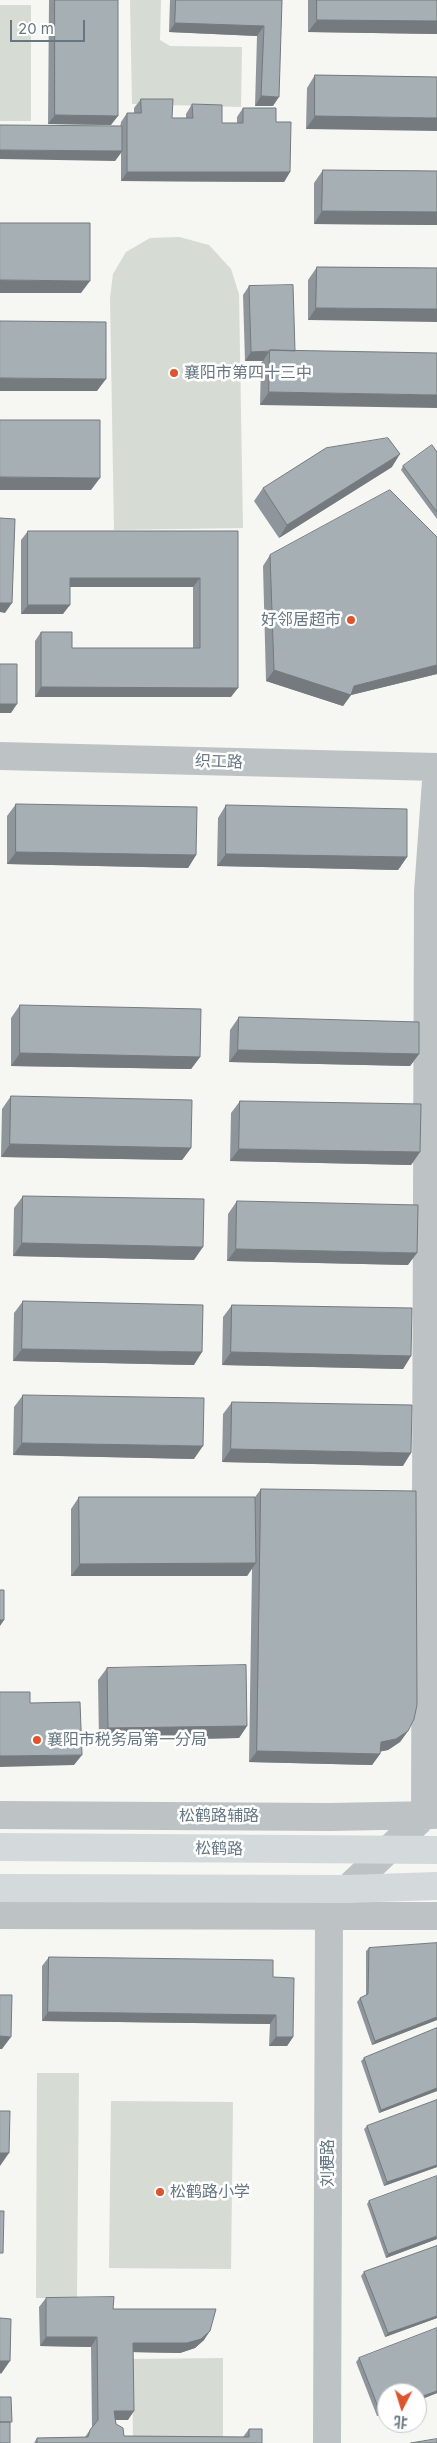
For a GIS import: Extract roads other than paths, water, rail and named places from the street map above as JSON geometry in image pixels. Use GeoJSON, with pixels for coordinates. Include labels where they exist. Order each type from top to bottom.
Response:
{"type":"FeatureCollection","features":[{"type":"Feature","properties":{"kind":"main road","name":"松鹤路"},"geometry":{"type":"LineString","coordinates":[[0,1847],[437,1850]]}},
{"type":"Feature","properties":{"kind":"main road"},"geometry":{"type":"LineString","coordinates":[[0,1888],[347,1888],[437,1886]]}},
{"type":"Feature","properties":{"kind":"street","name":"织工路"},"geometry":{"type":"LineString","coordinates":[[0,756],[437,767]]}},
{"type":"Feature","properties":{"kind":"street"},"geometry":{"type":"LineString","coordinates":[[329,1917],[347,1888],[387,1850],[431,1815],[432,1018],[428,892],[437,767]]}},
{"type":"Feature","properties":{"kind":"street","name":"松鹤路辅路"},"geometry":{"type":"LineString","coordinates":[[0,1815],[330,1817],[431,1815]]}},
{"type":"Feature","properties":{"kind":"street"},"geometry":{"type":"LineString","coordinates":[[48,1888],[48,1916]]}},
{"type":"Feature","properties":{"kind":"street"},"geometry":{"type":"LineString","coordinates":[[0,1915],[437,1916]]}},
{"type":"Feature","properties":{"kind":"street","name":"刘梗路"},"geometry":{"type":"LineString","coordinates":[[327,2443],[329,1917]]}},
{"type":"Feature","properties":{"kind":"place","name":"襄阳市第四十三中"},"geometry":{"type":"Point","coordinates":[174,373]}},
{"type":"Feature","properties":{"kind":"place","name":"好邻居超市"},"geometry":{"type":"Point","coordinates":[351,620]}},
{"type":"Feature","properties":{"kind":"place","name":"襄阳市税务局第一分局"},"geometry":{"type":"Point","coordinates":[37,1740]}},
{"type":"Feature","properties":{"kind":"place","name":"松鹤路小学"},"geometry":{"type":"Point","coordinates":[160,2192]}}]}
